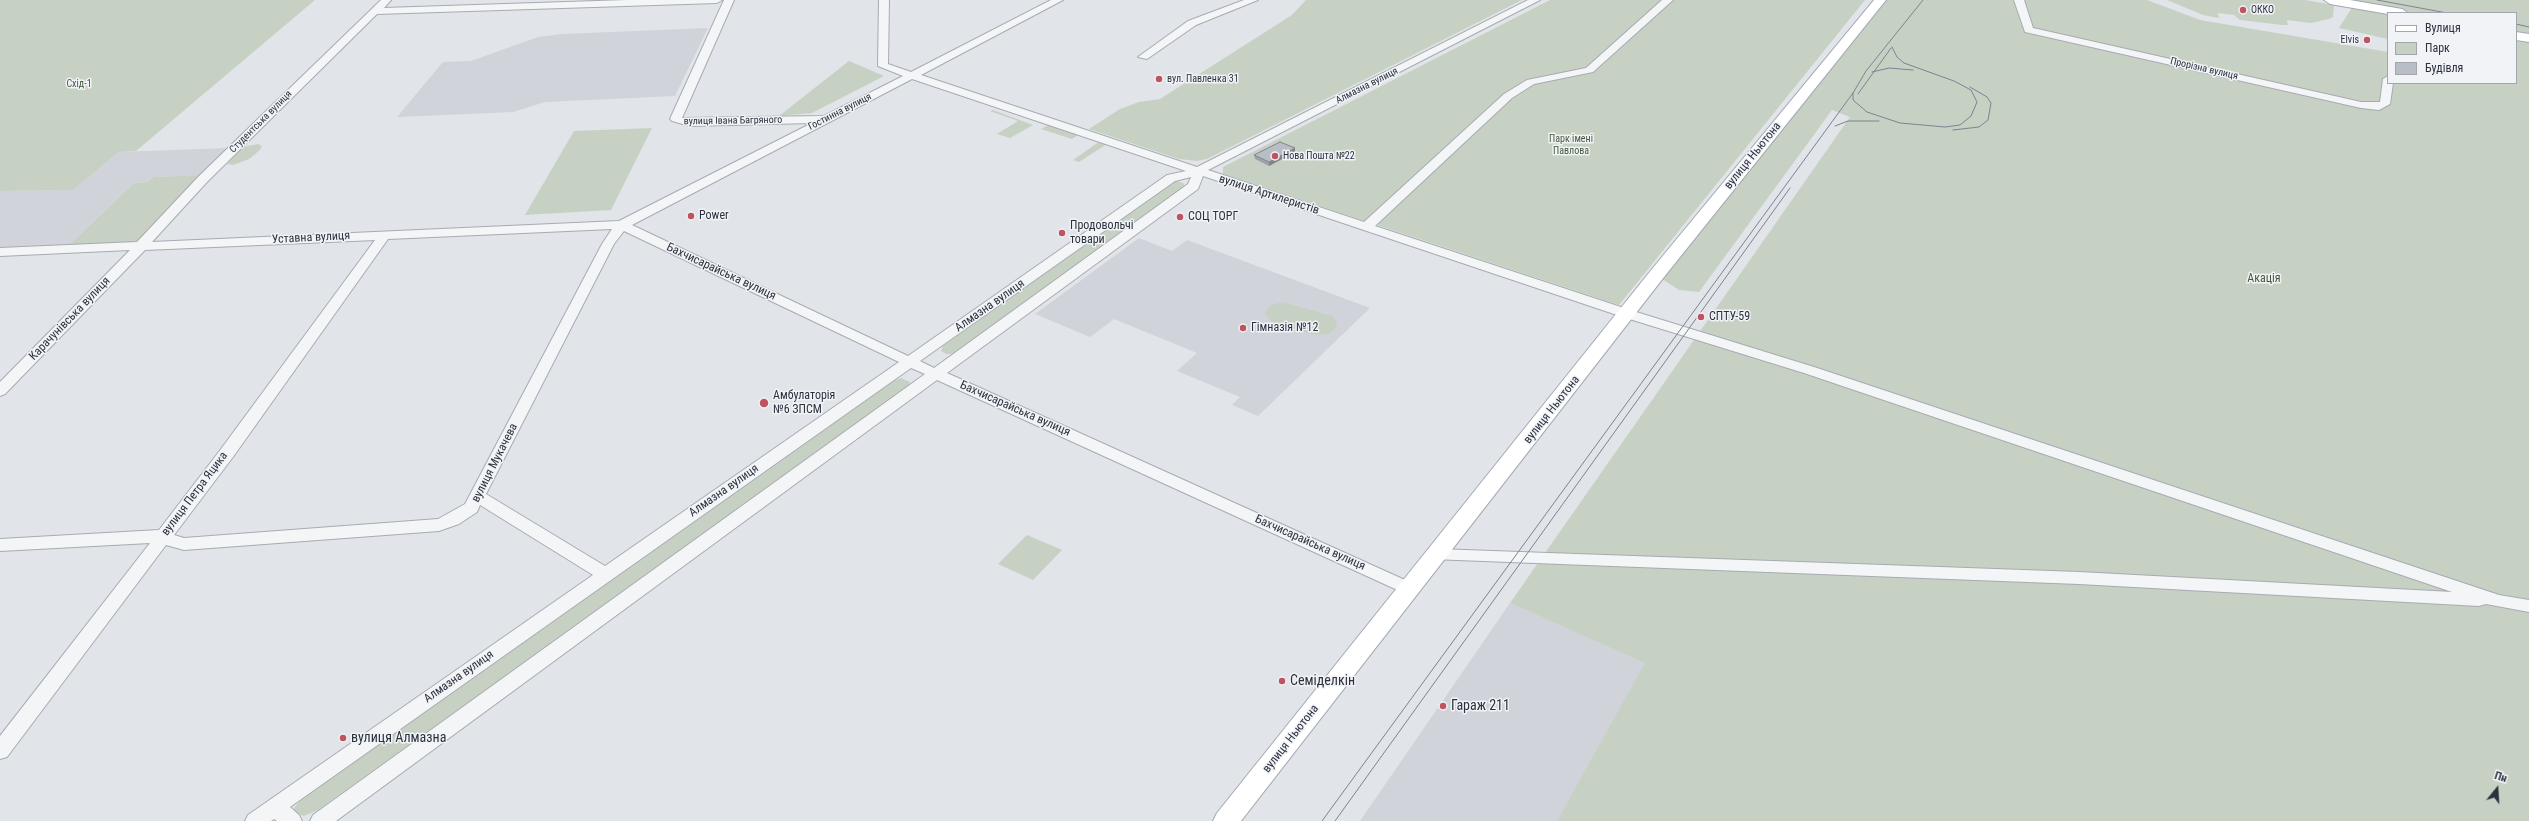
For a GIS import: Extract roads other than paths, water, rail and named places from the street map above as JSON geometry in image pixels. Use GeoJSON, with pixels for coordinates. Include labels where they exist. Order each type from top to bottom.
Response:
{"type":"FeatureCollection","features":[{"type":"Feature","properties":{"kind":"main road","name":"вулиця Ньютона"},"geometry":{"type":"LineString","coordinates":[[1226,821],[1628,314],[1662,267],[1880,0]]}},
{"type":"Feature","properties":{"kind":"main road"},"geometry":{"type":"LineString","coordinates":[[2330,0],[2396,12]]}},
{"type":"Feature","properties":{"kind":"main road"},"geometry":{"type":"LineString","coordinates":[[2517,36],[2529,38]]}},
{"type":"Feature","properties":{"kind":"street","name":"Студентська вулиця"},"geometry":{"type":"LineString","coordinates":[[140,247],[203,179],[386,0]]}},
{"type":"Feature","properties":{"kind":"street"},"geometry":{"type":"LineString","coordinates":[[375,11],[717,0]]}},
{"type":"Feature","properties":{"kind":"street","name":"вулиця Івана Багряного"},"geometry":{"type":"LineString","coordinates":[[729,0],[676,118],[678,121],[690,123],[825,119]]}},
{"type":"Feature","properties":{"kind":"street","name":"вулиця Артилеристів"},"geometry":{"type":"LineString","coordinates":[[884,0],[883,66],[1628,314],[1817,372],[2498,601]]}},
{"type":"Feature","properties":{"kind":"street","name":"Гостинна вулиця"},"geometry":{"type":"LineString","coordinates":[[622,225],[910,75],[1058,0]]}},
{"type":"Feature","properties":{"kind":"street"},"geometry":{"type":"LineString","coordinates":[[1143,57],[1192,23],[1253,0]]}},
{"type":"Feature","properties":{"kind":"street","name":"Алмазна вулиця"},"geometry":{"type":"LineString","coordinates":[[255,821],[1171,178],[1198,171],[1535,0]]}},
{"type":"Feature","properties":{"kind":"street"},"geometry":{"type":"LineString","coordinates":[[1366,227],[1508,96],[1530,82],[1589,70],[1668,0]]}},
{"type":"Feature","properties":{"kind":"street","name":"Прорізна вулиця"},"geometry":{"type":"LineString","coordinates":[[2019,0],[2030,30],[2361,105],[2379,107],[2385,104],[2388,84]]}},
{"type":"Feature","properties":{"kind":"street","name":"Алмазна вулиця"},"geometry":{"type":"LineString","coordinates":[[320,821],[1194,186],[1198,171]]}},
{"type":"Feature","properties":{"kind":"street","name":"Уставна вулиця"},"geometry":{"type":"LineString","coordinates":[[0,252],[140,247],[385,234],[622,225]]}},
{"type":"Feature","properties":{"kind":"street","name":"Бахчисарайська вулиця"},"geometry":{"type":"LineString","coordinates":[[622,225],[910,362],[1410,589]]}},
{"type":"Feature","properties":{"kind":"street","name":"вулиця Мукачева"},"geometry":{"type":"LineString","coordinates":[[164,536],[175,543],[184,544],[439,525],[453,520],[471,508],[608,244],[622,225]]}},
{"type":"Feature","properties":{"kind":"street","name":"вулиця Петра Яцика"},"geometry":{"type":"LineString","coordinates":[[0,751],[227,453],[385,234]]}},
{"type":"Feature","properties":{"kind":"street","name":"Карачунівська вулиця"},"geometry":{"type":"LineString","coordinates":[[0,390],[140,247]]}},
{"type":"Feature","properties":{"kind":"street"},"geometry":{"type":"LineString","coordinates":[[477,496],[605,574]]}},
{"type":"Feature","properties":{"kind":"street"},"geometry":{"type":"LineString","coordinates":[[0,545],[164,536]]}},
{"type":"Feature","properties":{"kind":"street"},"geometry":{"type":"LineString","coordinates":[[1437,555],[2080,578],[2498,601],[2529,606]]}},
{"type":"Feature","properties":{"kind":"street"},"geometry":{"type":"LineString","coordinates":[[275,807],[292,821]]}},
{"type":"Feature","properties":{"kind":"tram line"},"geometry":{"type":"LineString","coordinates":[[1853,93],[1866,71],[1923,0]]}},
{"type":"Feature","properties":{"kind":"tram line"},"geometry":{"type":"LineString","coordinates":[[2377,0],[2442,12]]}},
{"type":"Feature","properties":{"kind":"tram line"},"geometry":{"type":"LineString","coordinates":[[2517,24],[2529,27]]}},
{"type":"Feature","properties":{"kind":"tram line"},"geometry":{"type":"LineString","coordinates":[[1853,93],[1853,100],[1867,112],[1900,123],[1945,127],[1960,125],[1971,116],[1977,102],[1971,90],[1954,81],[1904,63],[1897,57],[1892,47]]}},
{"type":"Feature","properties":{"kind":"tram line"},"geometry":{"type":"LineString","coordinates":[[1874,71],[1891,48]]}},
{"type":"Feature","properties":{"kind":"tram line"},"geometry":{"type":"LineString","coordinates":[[1874,71],[1889,68],[1913,70]]}},
{"type":"Feature","properties":{"kind":"tram line"},"geometry":{"type":"LineString","coordinates":[[1858,94],[1874,71]]}},
{"type":"Feature","properties":{"kind":"tram line"},"geometry":{"type":"LineString","coordinates":[[1953,130],[1979,127],[1988,120],[1991,103],[1987,97],[1970,87]]}},
{"type":"Feature","properties":{"kind":"tram line"},"geometry":{"type":"LineString","coordinates":[[1322,821],[1853,93]]}},
{"type":"Feature","properties":{"kind":"tram line"},"geometry":{"type":"LineString","coordinates":[[1835,126],[1848,121],[1879,121]]}},
{"type":"Feature","properties":{"kind":"tram line"},"geometry":{"type":"LineString","coordinates":[[1335,821],[1790,188]]}},
{"type":"Feature","properties":{"kind":"place","name":"ОККО"},"geometry":{"type":"Point","coordinates":[2243,10]}},
{"type":"Feature","properties":{"kind":"place","name":"Elvis"},"geometry":{"type":"Point","coordinates":[2367,40]}},
{"type":"Feature","properties":{"kind":"place","name":"вул. Павленка 31"},"geometry":{"type":"Point","coordinates":[1159,79]}},
{"type":"Feature","properties":{"kind":"place","name":"Нова Пошта №22"},"geometry":{"type":"Point","coordinates":[1275,156]}},
{"type":"Feature","properties":{"kind":"place","name":"Power"},"geometry":{"type":"Point","coordinates":[691,216]}},
{"type":"Feature","properties":{"kind":"place","name":"СОЦ ТОРГ"},"geometry":{"type":"Point","coordinates":[1180,217]}},
{"type":"Feature","properties":{"kind":"place","name":"Продовольчі товари"},"geometry":{"type":"Point","coordinates":[1062,233]}},
{"type":"Feature","properties":{"kind":"place","name":"СПТУ-59"},"geometry":{"type":"Point","coordinates":[1701,317]}},
{"type":"Feature","properties":{"kind":"place","name":"Гімназія №12"},"geometry":{"type":"Point","coordinates":[1243,328]}},
{"type":"Feature","properties":{"kind":"place","name":"Амбулаторія №6 ЗПСМ"},"geometry":{"type":"Point","coordinates":[764,403]}},
{"type":"Feature","properties":{"kind":"place","name":"Семіделкін"},"geometry":{"type":"Point","coordinates":[1282,681]}},
{"type":"Feature","properties":{"kind":"place","name":"Гараж 211"},"geometry":{"type":"Point","coordinates":[1443,706]}},
{"type":"Feature","properties":{"kind":"place","name":"вулиця Алмазна"},"geometry":{"type":"Point","coordinates":[343,738]}},
{"type":"Feature","properties":{"kind":"park label","name":"Схід-1"},"geometry":{"type":"Point","coordinates":[79,84]}},
{"type":"Feature","properties":{"kind":"park label","name":"Парк імені Павлова"},"geometry":{"type":"Point","coordinates":[1571,144]}},
{"type":"Feature","properties":{"kind":"park label","name":"Акація"},"geometry":{"type":"Point","coordinates":[2264,279]}}]}
